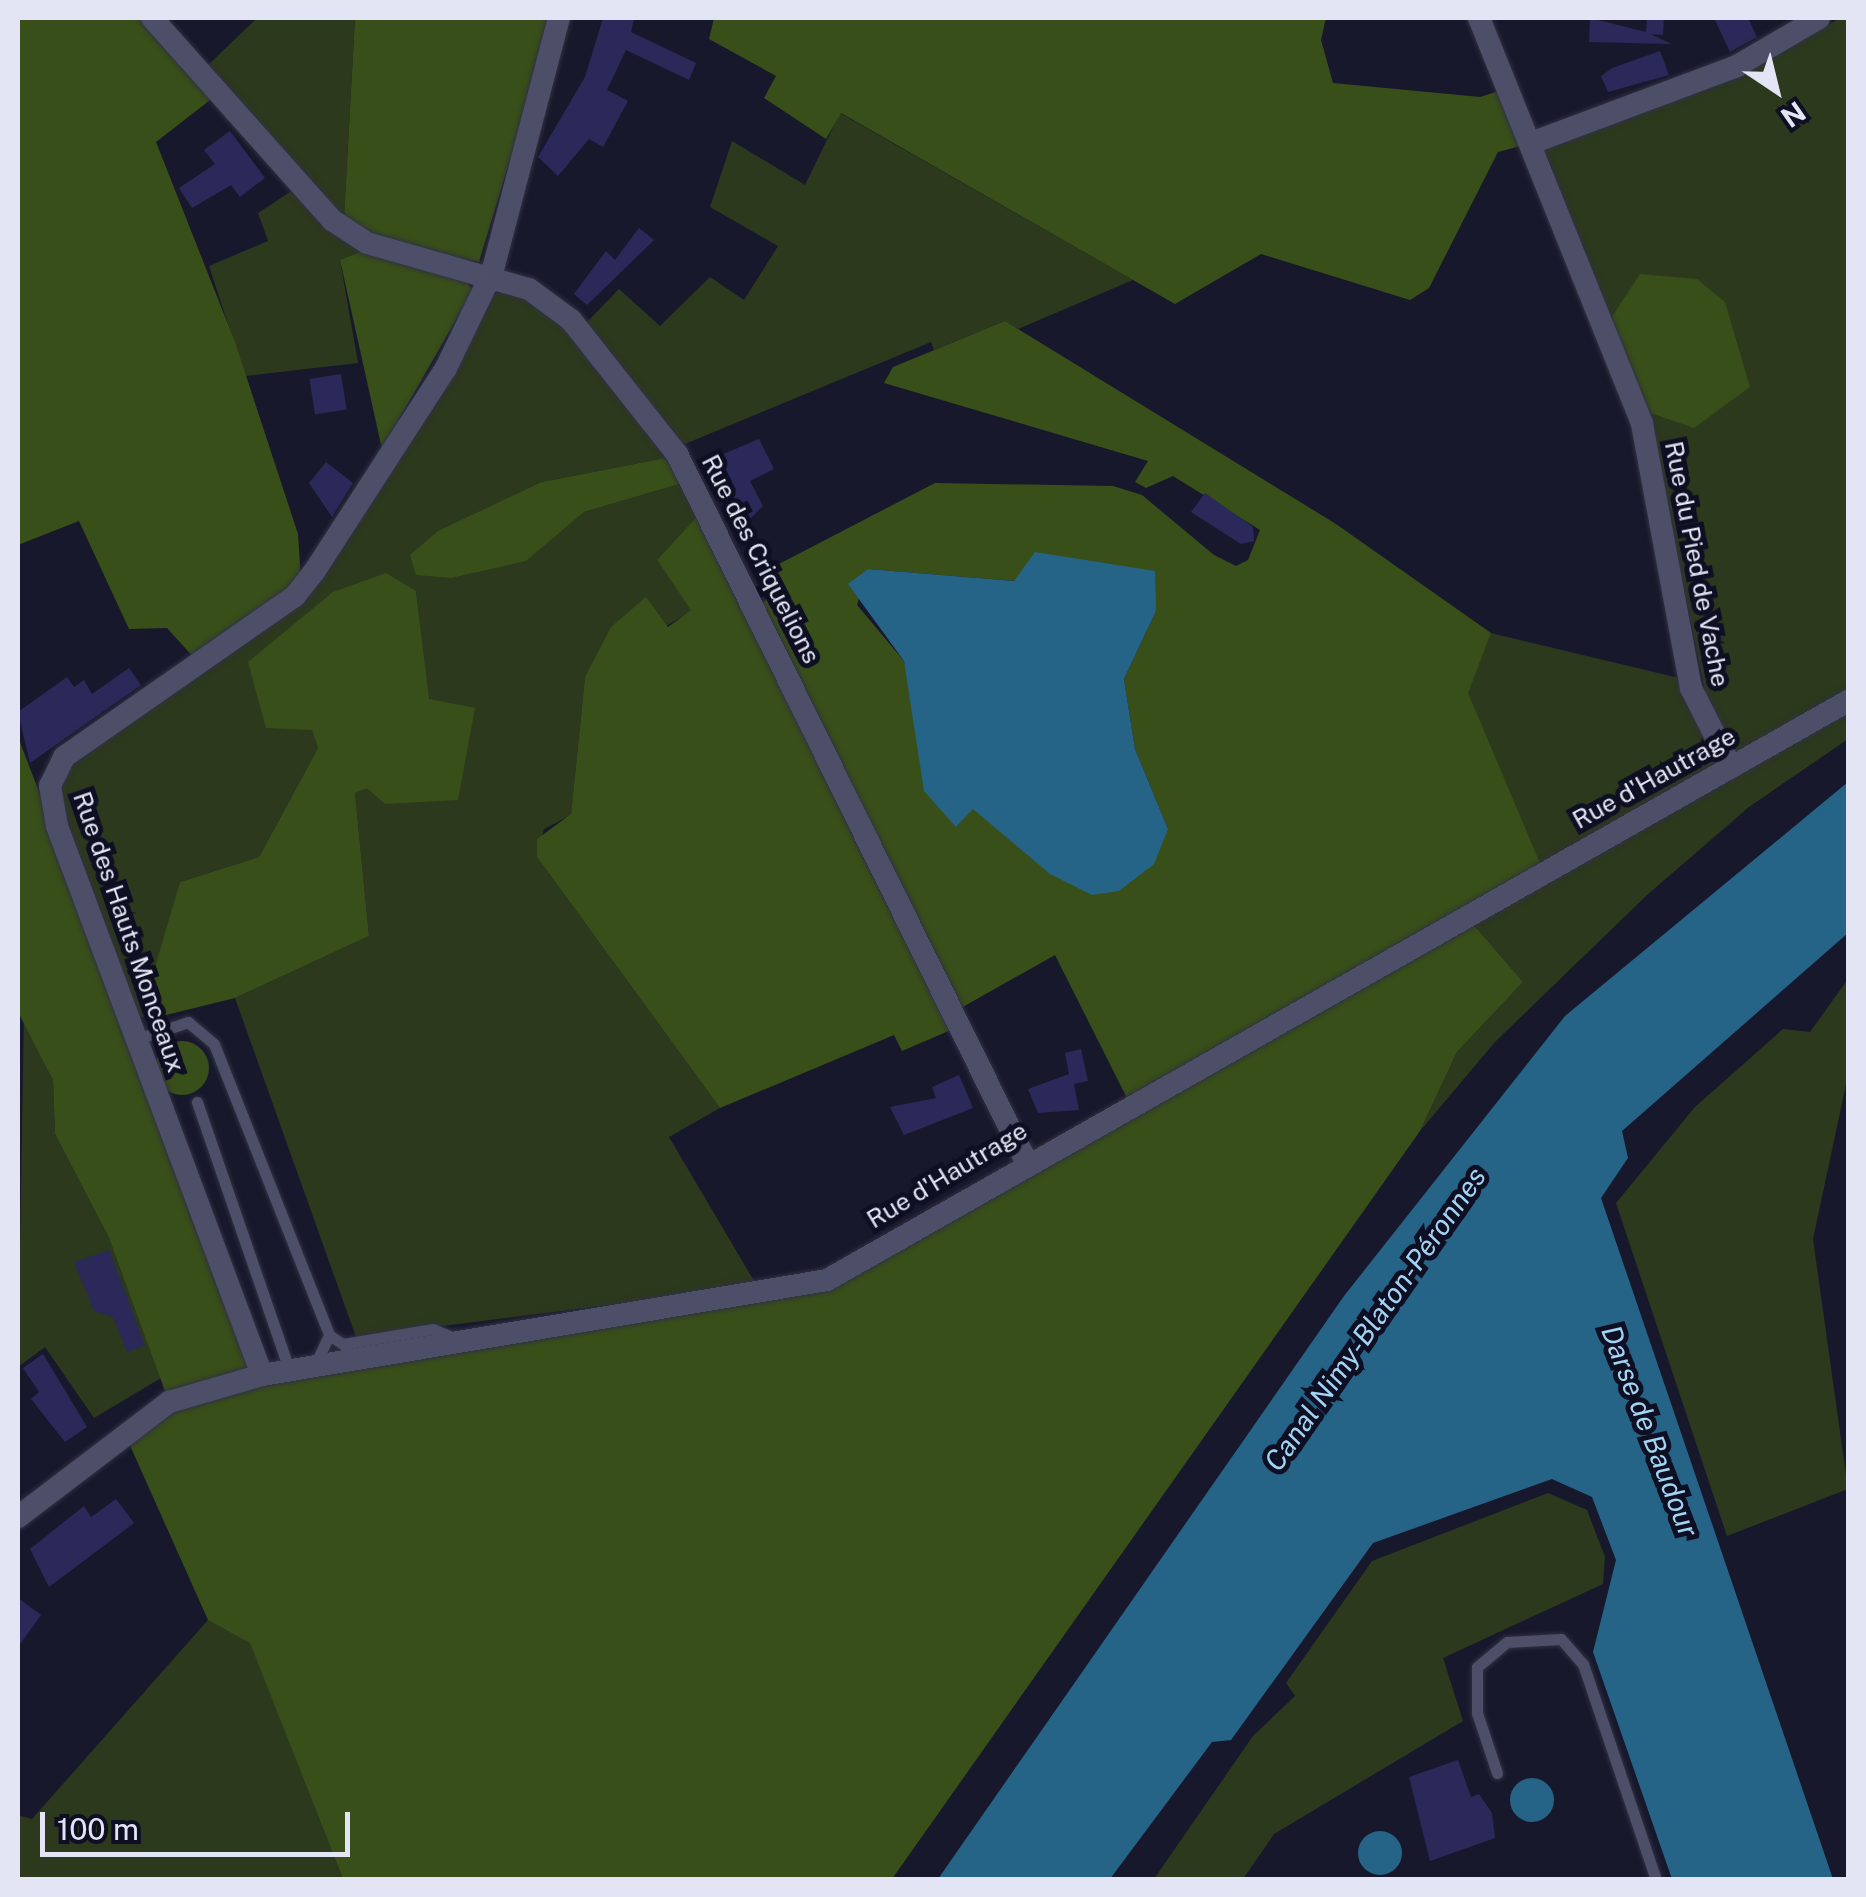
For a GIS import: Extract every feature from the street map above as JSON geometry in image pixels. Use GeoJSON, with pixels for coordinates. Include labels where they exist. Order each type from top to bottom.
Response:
{"type":"FeatureCollection","features":[{"type":"Feature","properties":{"kind":"street","name":"Rue des Criquelions"},"geometry":{"type":"LineString","coordinates":[[152,18],[332,220],[368,242],[492,272],[571,320],[691,476],[1026,1159]]}},
{"type":"Feature","properties":{"kind":"street","name":"Rue des Hauts Monceaux"},"geometry":{"type":"LineString","coordinates":[[262,1375],[51,810],[53,775],[76,748],[295,596],[446,368],[492,272],[559,18]]}},
{"type":"Feature","properties":{"kind":"street","name":"Rue du Pied de Vache"},"geometry":{"type":"LineString","coordinates":[[1480,18],[1534,142],[1642,424],[1691,688],[1731,767]]}},
{"type":"Feature","properties":{"kind":"street"},"geometry":{"type":"LineString","coordinates":[[1534,142],[1737,66],[1819,18]]}},
{"type":"Feature","properties":{"kind":"street","name":"Rue d'Hautrage"},"geometry":{"type":"LineString","coordinates":[[18,1517],[169,1402],[314,1364],[826,1280],[1026,1159],[1848,701]]}},
{"type":"Feature","properties":{"kind":"lane"},"geometry":{"type":"LineString","coordinates":[[136,1039],[188,1022],[214,1044],[329,1335],[343,1344],[433,1329],[460,1340]]}},
{"type":"Feature","properties":{"kind":"lane"},"geometry":{"type":"LineString","coordinates":[[197,1102],[289,1369]]}},
{"type":"Feature","properties":{"kind":"lane"},"geometry":{"type":"LineString","coordinates":[[314,1364],[329,1335]]}},
{"type":"Feature","properties":{"kind":"lane"},"geometry":{"type":"LineString","coordinates":[[1497,1773],[1474,1700],[1477,1667],[1507,1642],[1562,1639],[1582,1664],[1656,1880]]}},
{"type":"Feature","properties":{"kind":"green space"},"geometry":{"type":"Polygon","coordinates":[[[18,18],[142,18],[214,97],[156,142],[235,342],[298,534],[301,580],[195,659],[167,628],[129,629],[79,521],[18,545],[18,18]]]}},
{"type":"Feature","properties":{"kind":"green space"},"geometry":{"type":"Polygon","coordinates":[[[257,18],[355,18],[344,217],[205,68],[257,18]]]}},
{"type":"Feature","properties":{"kind":"green space"},"geometry":{"type":"Polygon","coordinates":[[[355,18],[553,18],[479,262],[369,238],[344,217],[355,18]]]}},
{"type":"Feature","properties":{"kind":"green space"},"geometry":{"type":"Polygon","coordinates":[[[714,18],[1326,18],[1321,40],[1333,83],[1480,97],[1502,90],[1524,145],[1498,152],[1429,288],[1410,300],[1261,254],[1175,304],[841,113],[826,139],[764,98],[776,76],[709,39],[714,18]]]}},
{"type":"Feature","properties":{"kind":"green space"},"geometry":{"type":"Polygon","coordinates":[[[1840,18],[1848,18],[1848,739],[1749,807],[1647,895],[1495,1042],[1420,1131],[1457,1052],[1523,982],[1461,910],[1541,865],[1467,693],[1491,633],[1679,678],[1681,695],[1705,691],[1648,412],[1544,149],[1761,64],[1840,18]]]}},
{"type":"Feature","properties":{"kind":"green space"},"geometry":{"type":"Polygon","coordinates":[[[840,113],[1133,280],[1018,329],[1005,321],[934,350],[931,342],[680,446],[584,325],[619,289],[660,326],[710,277],[744,300],[778,246],[710,207],[732,141],[805,185],[840,113]]]}},
{"type":"Feature","properties":{"kind":"green space"},"geometry":{"type":"Polygon","coordinates":[[[293,190],[369,248],[340,260],[358,363],[245,376],[209,266],[268,241],[258,213],[293,190]]]}},
{"type":"Feature","properties":{"kind":"green space"},"geometry":{"type":"Polygon","coordinates":[[[369,248],[455,269],[473,290],[382,449],[340,260],[369,248]]]}},
{"type":"Feature","properties":{"kind":"green space"},"geometry":{"type":"Polygon","coordinates":[[[1640,274],[1697,279],[1725,302],[1750,387],[1694,428],[1648,412],[1611,318],[1640,274]]]}},
{"type":"Feature","properties":{"kind":"green space"},"geometry":{"type":"Polygon","coordinates":[[[508,289],[555,316],[665,458],[542,482],[452,578],[525,561],[584,512],[683,483],[699,514],[657,560],[692,610],[585,677],[571,815],[544,829],[537,857],[720,1108],[669,1137],[757,1286],[356,1337],[235,998],[369,936],[355,793],[428,699],[416,590],[313,730],[318,748],[259,857],[180,882],[151,997],[162,1016],[135,1018],[57,804],[62,772],[299,604],[492,295],[508,289]]]}},
{"type":"Feature","properties":{"kind":"green space"},"geometry":{"type":"Polygon","coordinates":[[[1005,321],[1336,524],[1491,633],[1468,693],[1541,865],[1461,910],[1523,982],[1457,1052],[1420,1131],[892,1879],[343,1879],[250,1643],[208,1620],[128,1441],[169,1402],[109,1238],[55,1134],[53,1080],[18,1012],[18,737],[263,1375],[807,1285],[1129,1102],[1055,955],[945,1017],[951,1030],[902,1051],[894,1035],[720,1108],[537,857],[537,839],[571,814],[585,677],[611,627],[646,597],[668,627],[691,610],[657,560],[699,514],[749,610],[765,601],[777,565],[935,483],[1113,486],[1142,495],[1214,555],[1236,566],[1248,560],[1260,530],[1173,476],[1146,488],[1135,482],[1148,461],[884,383],[893,367],[1005,321]],[[868,569],[857,605],[904,661],[929,779],[957,826],[973,808],[994,822],[1168,829],[1135,749],[1124,679],[1156,611],[1014,581],[868,569]]]}},
{"type":"Feature","properties":{"kind":"green space"},"geometry":{"type":"Polygon","coordinates":[[[665,458],[683,483],[584,512],[526,561],[452,578],[416,575],[410,555],[438,531],[542,482],[665,458]]]}},
{"type":"Feature","properties":{"kind":"green space"},"geometry":{"type":"Polygon","coordinates":[[[386,573],[416,591],[429,699],[475,708],[458,800],[385,804],[367,788],[355,793],[369,936],[235,998],[162,1016],[152,977],[180,882],[259,857],[318,748],[312,730],[266,728],[248,662],[333,592],[386,573]]]}},
{"type":"Feature","properties":{"kind":"green space"},"geometry":{"type":"Polygon","coordinates":[[[1848,979],[1848,1075],[1813,1239],[1848,1489],[1727,1536],[1616,1203],[1695,1107],[1783,1029],[1810,1032],[1848,979]]]}},
{"type":"Feature","properties":{"kind":"green space"},"geometry":{"type":"Polygon","coordinates":[[[24,1011],[53,1080],[55,1134],[109,1238],[161,1378],[94,1418],[45,1347],[18,1367],[24,1011]]]}},
{"type":"Feature","properties":{"kind":"green space"},"geometry":{"type":"Polygon","coordinates":[[[182,1041],[201,1049],[209,1068],[201,1087],[182,1095],[163,1087],[155,1068],[163,1049],[182,1041]]]}},
{"type":"Feature","properties":{"kind":"green space"},"geometry":{"type":"Polygon","coordinates":[[[1548,1493],[1587,1510],[1605,1557],[1603,1584],[1443,1658],[1463,1721],[1274,1834],[1243,1879],[1154,1879],[1253,1736],[1295,1696],[1286,1683],[1372,1561],[1548,1493]]]}},
{"type":"Feature","properties":{"kind":"green space"},"geometry":{"type":"Polygon","coordinates":[[[208,1620],[250,1642],[343,1879],[18,1879],[18,1815],[32,1819],[208,1620]]]}},
{"type":"Feature","properties":{"kind":"water"},"geometry":{"type":"Polygon","coordinates":[[[1035,552],[1155,571],[1156,611],[1124,679],[1135,749],[1168,829],[1154,864],[1119,891],[1092,895],[1050,874],[973,809],[956,827],[924,791],[904,661],[848,584],[868,569],[1014,581],[1035,552]]]}},
{"type":"Feature","properties":{"kind":"water"},"geometry":{"type":"Polygon","coordinates":[[[1848,782],[1848,933],[1622,1131],[1628,1158],[1601,1198],[1833,1879],[1672,1879],[1593,1652],[1616,1560],[1592,1497],[1552,1479],[1373,1543],[1231,1740],[1212,1742],[1110,1879],[938,1879],[1344,1296],[1565,1016],[1848,782]]]}},
{"type":"Feature","properties":{"kind":"water"},"geometry":{"type":"Polygon","coordinates":[[[1532,1778],[1548,1784],[1554,1800],[1548,1816],[1532,1822],[1516,1816],[1510,1800],[1516,1784],[1532,1778]]]}},
{"type":"Feature","properties":{"kind":"water"},"geometry":{"type":"Polygon","coordinates":[[[1380,1831],[1396,1837],[1402,1853],[1396,1869],[1380,1875],[1364,1869],[1358,1853],[1364,1837],[1380,1831]]]}},
{"type":"Feature","properties":{"kind":"building"},"geometry":{"type":"Polygon","coordinates":[[[603,18],[634,18],[631,32],[696,63],[689,80],[626,50],[607,90],[628,101],[603,147],[589,139],[558,176],[538,157],[585,77],[603,18]]]}},
{"type":"Feature","properties":{"kind":"building"},"geometry":{"type":"Polygon","coordinates":[[[1590,18],[1646,32],[1647,18],[1664,18],[1663,35],[1650,34],[1672,44],[1589,42],[1590,18]]]}},
{"type":"Feature","properties":{"kind":"building"},"geometry":{"type":"Polygon","coordinates":[[[1714,18],[1748,18],[1757,37],[1730,52],[1714,18]]]}},
{"type":"Feature","properties":{"kind":"building"},"geometry":{"type":"Polygon","coordinates":[[[1660,51],[1669,75],[1608,92],[1601,76],[1612,68],[1660,51]]]}},
{"type":"Feature","properties":{"kind":"building"},"geometry":{"type":"Polygon","coordinates":[[[230,131],[265,178],[240,197],[231,185],[192,208],[179,188],[215,164],[204,150],[230,131]]]}},
{"type":"Feature","properties":{"kind":"building"},"geometry":{"type":"Polygon","coordinates":[[[639,228],[654,240],[587,305],[574,294],[606,251],[615,260],[639,228]]]}},
{"type":"Feature","properties":{"kind":"building"},"geometry":{"type":"Polygon","coordinates":[[[341,374],[347,410],[315,415],[309,379],[341,374]]]}},
{"type":"Feature","properties":{"kind":"building"},"geometry":{"type":"Polygon","coordinates":[[[759,439],[774,469],[750,481],[763,506],[743,526],[702,463],[759,439]]]}},
{"type":"Feature","properties":{"kind":"building"},"geometry":{"type":"Polygon","coordinates":[[[326,462],[353,483],[332,517],[309,483],[326,462]]]}},
{"type":"Feature","properties":{"kind":"building"},"geometry":{"type":"Polygon","coordinates":[[[1205,493],[1253,527],[1254,541],[1241,544],[1191,512],[1205,493]]]}},
{"type":"Feature","properties":{"kind":"building"},"geometry":{"type":"Polygon","coordinates":[[[129,668],[141,685],[30,763],[18,712],[67,677],[74,687],[84,680],[92,694],[129,668]]]}},
{"type":"Feature","properties":{"kind":"building"},"geometry":{"type":"Polygon","coordinates":[[[1081,1049],[1088,1081],[1074,1084],[1079,1110],[1038,1113],[1028,1089],[1069,1074],[1065,1053],[1081,1049]]]}},
{"type":"Feature","properties":{"kind":"building"},"geometry":{"type":"Polygon","coordinates":[[[959,1075],[973,1108],[904,1135],[890,1107],[936,1098],[932,1087],[959,1075]]]}},
{"type":"Feature","properties":{"kind":"building"},"geometry":{"type":"Polygon","coordinates":[[[109,1250],[145,1345],[127,1352],[113,1317],[94,1311],[74,1262],[109,1250]]]}},
{"type":"Feature","properties":{"kind":"building"},"geometry":{"type":"Polygon","coordinates":[[[43,1354],[87,1427],[65,1442],[31,1399],[39,1392],[23,1368],[43,1354]]]}},
{"type":"Feature","properties":{"kind":"building"},"geometry":{"type":"Polygon","coordinates":[[[116,1499],[134,1523],[49,1587],[30,1549],[84,1506],[91,1517],[116,1499]]]}},
{"type":"Feature","properties":{"kind":"building"},"geometry":{"type":"Polygon","coordinates":[[[18,1598],[41,1615],[18,1647],[18,1598]]]}},
{"type":"Feature","properties":{"kind":"building"},"geometry":{"type":"Polygon","coordinates":[[[1458,1760],[1471,1797],[1479,1794],[1492,1813],[1495,1838],[1430,1861],[1409,1777],[1458,1760]]]}},
{"type":"Feature","properties":{"kind":"water label","name":"Canal Nimy-Blaton-Péronnes"},"geometry":{"type":"Point","coordinates":[1375,1319]}},
{"type":"Feature","properties":{"kind":"water label","name":"Darse de Baudour"},"geometry":{"type":"Point","coordinates":[1650,1431]}}]}
